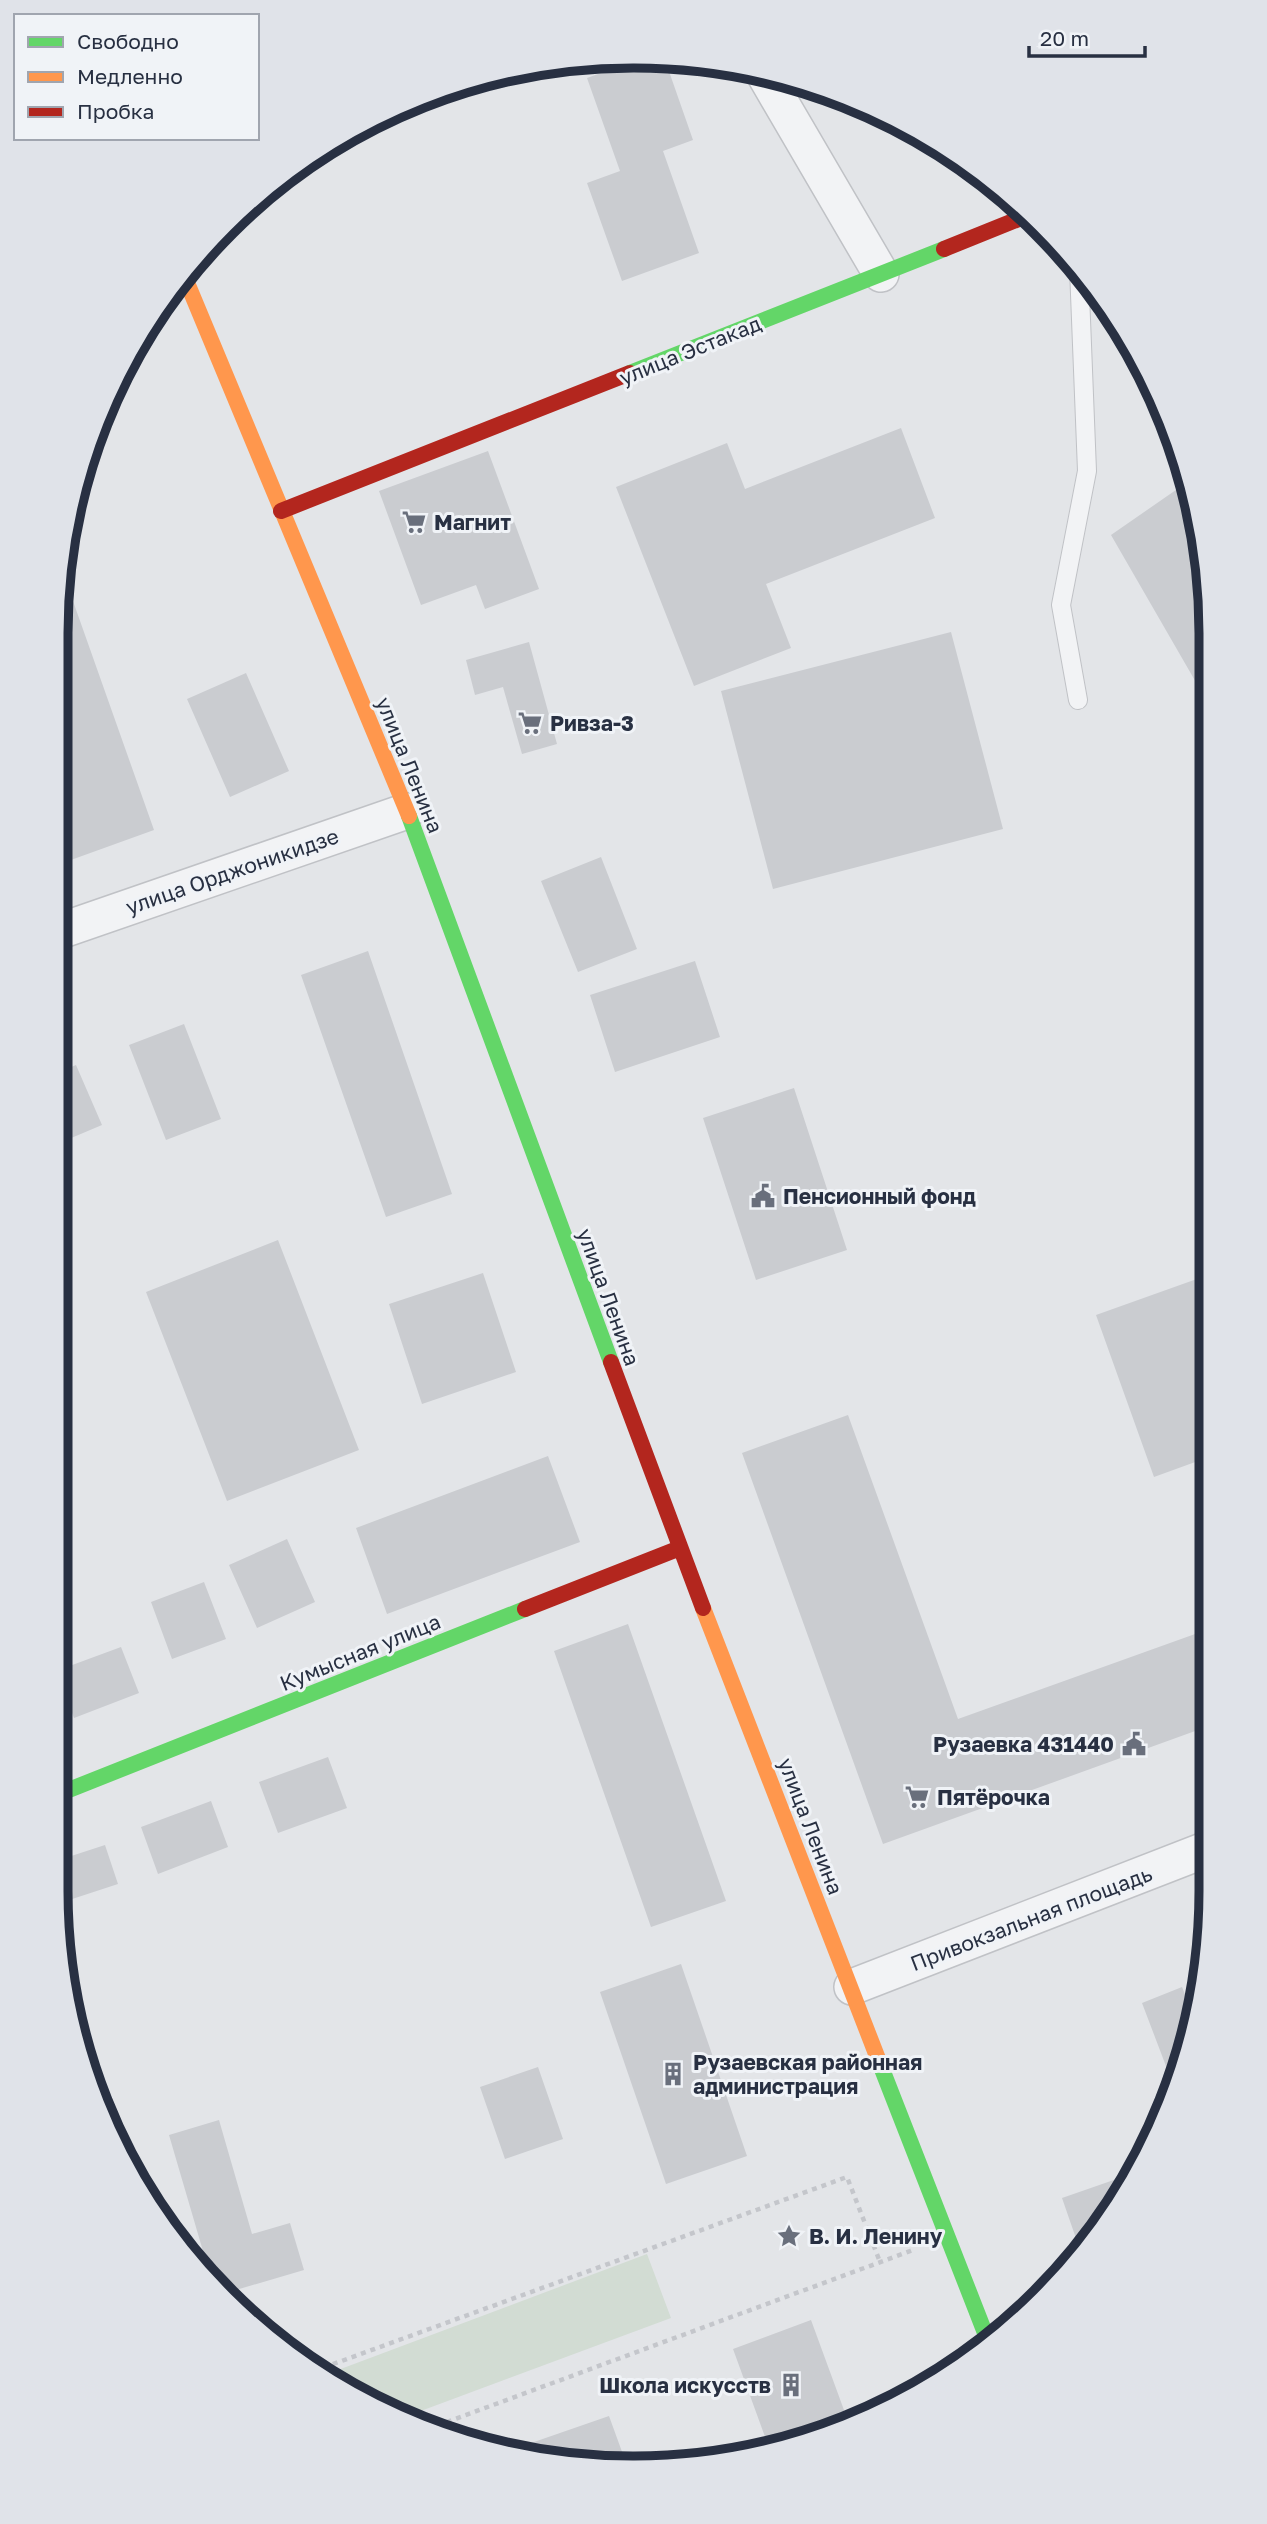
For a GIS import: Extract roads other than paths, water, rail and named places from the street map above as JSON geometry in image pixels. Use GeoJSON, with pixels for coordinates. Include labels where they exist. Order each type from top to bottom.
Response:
{"type":"FeatureCollection","features":[{"type":"Feature","properties":{"kind":"street"},"geometry":{"type":"LineString","coordinates":[[771,86],[881,274]]}},
{"type":"Feature","properties":{"kind":"street","name":"улица Эстакад"},"geometry":{"type":"LineString","coordinates":[[281,511],[1017,219]]}},
{"type":"Feature","properties":{"kind":"street","name":"улица Ленина"},"geometry":{"type":"LineString","coordinates":[[188,286],[407,811],[680,1548],[985,2333]]}},
{"type":"Feature","properties":{"kind":"street","name":"улица Орджоникидзе"},"geometry":{"type":"LineString","coordinates":[[68,928],[407,811]]}},
{"type":"Feature","properties":{"kind":"street","name":"Кумысная улица"},"geometry":{"type":"LineString","coordinates":[[68,1790],[680,1548]]}},
{"type":"Feature","properties":{"kind":"street","name":"Привокзальная площадь"},"geometry":{"type":"LineString","coordinates":[[852,1987],[1199,1852]]}},
{"type":"Feature","properties":{"kind":"lane"},"geometry":{"type":"LineString","coordinates":[[1078,700],[1061,605],[1087,471],[1080,286]]}},
{"type":"Feature","properties":{"kind":"place","name":"Магнит"},"geometry":{"type":"Point","coordinates":[414,522]}},
{"type":"Feature","properties":{"kind":"place","name":"Ривза-3"},"geometry":{"type":"Point","coordinates":[530,723]}},
{"type":"Feature","properties":{"kind":"place","name":"Пенсионный фонд"},"geometry":{"type":"Point","coordinates":[763,1196]}},
{"type":"Feature","properties":{"kind":"place","name":"Рузаевка 431440"},"geometry":{"type":"Point","coordinates":[1134,1744]}},
{"type":"Feature","properties":{"kind":"place","name":"Пятёрочка"},"geometry":{"type":"Point","coordinates":[917,1797]}},
{"type":"Feature","properties":{"kind":"place","name":"Рузаевская районная администрация"},"geometry":{"type":"Point","coordinates":[673,2074]}},
{"type":"Feature","properties":{"kind":"place","name":"В. И. Ленину"},"geometry":{"type":"Point","coordinates":[789,2236]}},
{"type":"Feature","properties":{"kind":"place","name":"Школа искусств"},"geometry":{"type":"Point","coordinates":[791,2385]}}]}
